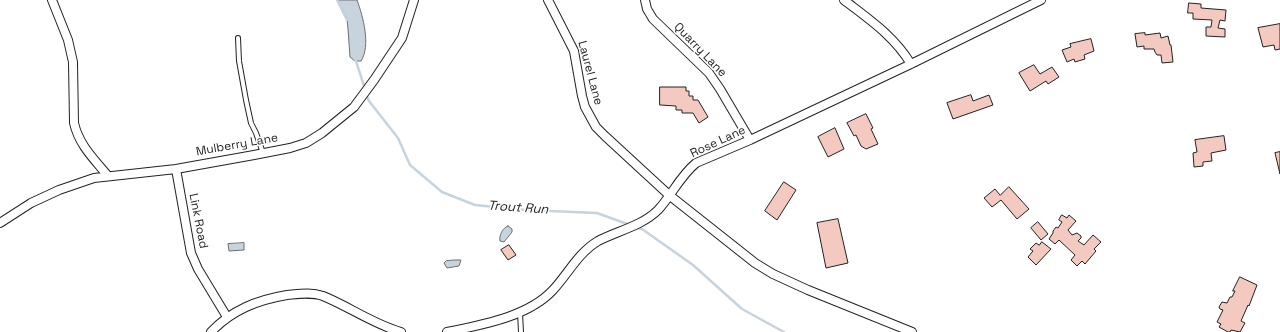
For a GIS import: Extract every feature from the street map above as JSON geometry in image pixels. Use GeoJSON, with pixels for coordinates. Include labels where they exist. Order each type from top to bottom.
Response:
{"type":"FeatureCollection","features":[{"type":"Feature","properties":{"kind":"street"},"geometry":{"type":"LineString","coordinates":[[52,0],[68,40],[73,62],[74,123],[82,144],[108,176]]}},
{"type":"Feature","properties":{"kind":"street","name":"Mulberry Lane"},"geometry":{"type":"LineString","coordinates":[[0,223],[31,203],[60,190],[94,178],[176,168],[263,153],[290,148],[311,140],[354,107],[362,97],[402,38],[414,0]]}},
{"type":"Feature","properties":{"kind":"street","name":"Laurel Lane"},"geometry":{"type":"LineString","coordinates":[[548,0],[574,51],[585,107],[596,127],[669,195]]}},
{"type":"Feature","properties":{"kind":"street","name":"Quarry Lane"},"geometry":{"type":"LineString","coordinates":[[645,0],[647,9],[653,19],[708,73],[720,89],[750,140]]}},
{"type":"Feature","properties":{"kind":"street"},"geometry":{"type":"LineString","coordinates":[[844,0],[888,34],[911,64]]}},
{"type":"Feature","properties":{"kind":"street","name":"Rose Lane"},"geometry":{"type":"LineString","coordinates":[[447,332],[486,323],[520,312],[538,303],[552,292],[575,261],[589,248],[598,241],[636,224],[657,210],[689,169],[696,163],[750,140],[911,64],[1041,0]]}},
{"type":"Feature","properties":{"kind":"street","name":"Link Road"},"geometry":{"type":"LineString","coordinates":[[176,168],[191,253],[198,269],[227,317]]}},
{"type":"Feature","properties":{"kind":"street"},"geometry":{"type":"LineString","coordinates":[[669,195],[755,263],[773,274],[808,290],[912,332]]}},
{"type":"Feature","properties":{"kind":"street"},"geometry":{"type":"LineString","coordinates":[[211,332],[227,317],[238,310],[262,300],[310,293],[328,299],[387,328],[401,332]]}},
{"type":"Feature","properties":{"kind":"lane"},"geometry":{"type":"LineString","coordinates":[[238,38],[239,61],[251,123],[263,153]]}},
{"type":"Feature","properties":{"kind":"lane"},"geometry":{"type":"LineString","coordinates":[[520,312],[521,332]]}},
{"type":"Feature","properties":{"kind":"shaded area"},"geometry":{"type":"Polygon","coordinates":[[[338,0],[357,0],[364,22],[366,39],[364,55],[361,61],[355,61],[350,57],[347,19],[338,0]]]}},
{"type":"Feature","properties":{"kind":"shaded area"},"geometry":{"type":"Polygon","coordinates":[[[508,226],[512,229],[512,232],[504,242],[500,241],[501,232],[508,226]]]}},
{"type":"Feature","properties":{"kind":"shaded area"},"geometry":{"type":"Polygon","coordinates":[[[244,243],[244,250],[229,251],[228,244],[244,243]]]}},
{"type":"Feature","properties":{"kind":"shaded area"},"geometry":{"type":"Polygon","coordinates":[[[461,260],[459,266],[447,268],[444,263],[446,261],[461,260]]]}},
{"type":"Feature","properties":{"kind":"building"},"geometry":{"type":"Polygon","coordinates":[[[1189,3],[1201,4],[1201,8],[1226,10],[1225,21],[1220,20],[1218,28],[1225,29],[1225,37],[1206,36],[1206,27],[1211,27],[1212,20],[1193,19],[1193,13],[1188,13],[1189,3]]]}},
{"type":"Feature","properties":{"kind":"building"},"geometry":{"type":"Polygon","coordinates":[[[1280,24],[1280,49],[1275,50],[1274,45],[1263,47],[1258,28],[1280,24]]]}},
{"type":"Feature","properties":{"kind":"building"},"geometry":{"type":"Polygon","coordinates":[[[1145,33],[1145,35],[1160,33],[1161,38],[1168,36],[1171,45],[1173,62],[1162,63],[1161,55],[1157,55],[1154,49],[1144,49],[1144,46],[1137,47],[1135,34],[1145,33]]]}},
{"type":"Feature","properties":{"kind":"building"},"geometry":{"type":"Polygon","coordinates":[[[1091,39],[1094,51],[1084,55],[1085,59],[1075,62],[1074,59],[1067,62],[1062,50],[1071,47],[1070,44],[1091,39]]]}},
{"type":"Feature","properties":{"kind":"building"},"geometry":{"type":"Polygon","coordinates":[[[1034,65],[1040,74],[1052,67],[1059,77],[1048,84],[1046,81],[1030,91],[1019,73],[1034,65]]]}},
{"type":"Feature","properties":{"kind":"building"},"geometry":{"type":"Polygon","coordinates":[[[660,87],[686,87],[686,91],[689,91],[689,96],[693,96],[693,100],[698,100],[708,117],[699,123],[693,113],[682,113],[682,110],[676,110],[676,106],[660,105],[660,87]]]}},
{"type":"Feature","properties":{"kind":"building"},"geometry":{"type":"Polygon","coordinates":[[[971,95],[973,101],[989,95],[993,105],[953,119],[947,103],[971,95]]]}},
{"type":"Feature","properties":{"kind":"building"},"geometry":{"type":"Polygon","coordinates":[[[866,114],[873,128],[871,129],[878,144],[866,149],[861,146],[856,135],[854,136],[847,123],[866,114]]]}},
{"type":"Feature","properties":{"kind":"building"},"geometry":{"type":"Polygon","coordinates":[[[835,128],[844,149],[828,157],[818,137],[835,128]]]}},
{"type":"Feature","properties":{"kind":"building"},"geometry":{"type":"Polygon","coordinates":[[[1224,136],[1226,150],[1211,153],[1212,161],[1203,162],[1203,166],[1194,167],[1193,153],[1197,152],[1195,140],[1224,136]]]}},
{"type":"Feature","properties":{"kind":"building"},"geometry":{"type":"Polygon","coordinates":[[[1280,152],[1280,174],[1275,153],[1280,152]]]}},
{"type":"Feature","properties":{"kind":"building"},"geometry":{"type":"Polygon","coordinates":[[[784,182],[796,190],[777,220],[765,211],[784,182]]]}},
{"type":"Feature","properties":{"kind":"building"},"geometry":{"type":"Polygon","coordinates":[[[1009,187],[1029,209],[1017,219],[1001,200],[992,207],[984,198],[995,189],[1000,195],[1009,187]]]}},
{"type":"Feature","properties":{"kind":"building"},"geometry":{"type":"Polygon","coordinates":[[[1062,215],[1067,218],[1069,215],[1076,221],[1068,230],[1072,235],[1077,233],[1081,236],[1078,241],[1084,245],[1093,235],[1101,242],[1094,249],[1096,251],[1085,264],[1082,261],[1077,266],[1071,260],[1075,255],[1059,240],[1055,244],[1049,239],[1056,227],[1058,228],[1062,222],[1059,220],[1062,215]]]}},
{"type":"Feature","properties":{"kind":"building"},"geometry":{"type":"Polygon","coordinates":[[[838,219],[848,263],[826,268],[817,223],[838,219]]]}},
{"type":"Feature","properties":{"kind":"building"},"geometry":{"type":"Polygon","coordinates":[[[1038,222],[1048,234],[1041,240],[1031,228],[1038,222]]]}},
{"type":"Feature","properties":{"kind":"building"},"geometry":{"type":"Polygon","coordinates":[[[1042,242],[1051,249],[1036,265],[1028,257],[1033,251],[1030,249],[1036,243],[1039,245],[1042,242]]]}},
{"type":"Feature","properties":{"kind":"building"},"geometry":{"type":"Polygon","coordinates":[[[509,245],[516,255],[508,260],[501,250],[509,245]]]}},
{"type":"Feature","properties":{"kind":"building"},"geometry":{"type":"Polygon","coordinates":[[[1240,277],[1257,285],[1249,306],[1248,305],[1241,321],[1245,323],[1240,332],[1231,330],[1228,332],[1219,327],[1221,324],[1217,322],[1223,310],[1219,307],[1222,302],[1227,303],[1230,297],[1232,297],[1235,291],[1233,291],[1240,277]]]}},
{"type":"Feature","properties":{"kind":"waterway","name":"Trout Run"},"geometry":{"type":"LineString","coordinates":[[337,0],[347,20]]}},
{"type":"Feature","properties":{"kind":"waterway","name":"Trout Run"},"geometry":{"type":"LineString","coordinates":[[355,58],[365,89]]}},
{"type":"Feature","properties":{"kind":"waterway","name":"Trout Run"},"geometry":{"type":"LineString","coordinates":[[366,94],[369,101],[398,138],[410,165],[442,192],[475,205],[526,210],[597,213],[630,225]]}},
{"type":"Feature","properties":{"kind":"waterway","name":"Trout Run"},"geometry":{"type":"LineString","coordinates":[[635,227],[642,229],[693,265],[742,309],[784,332]]}}]}
